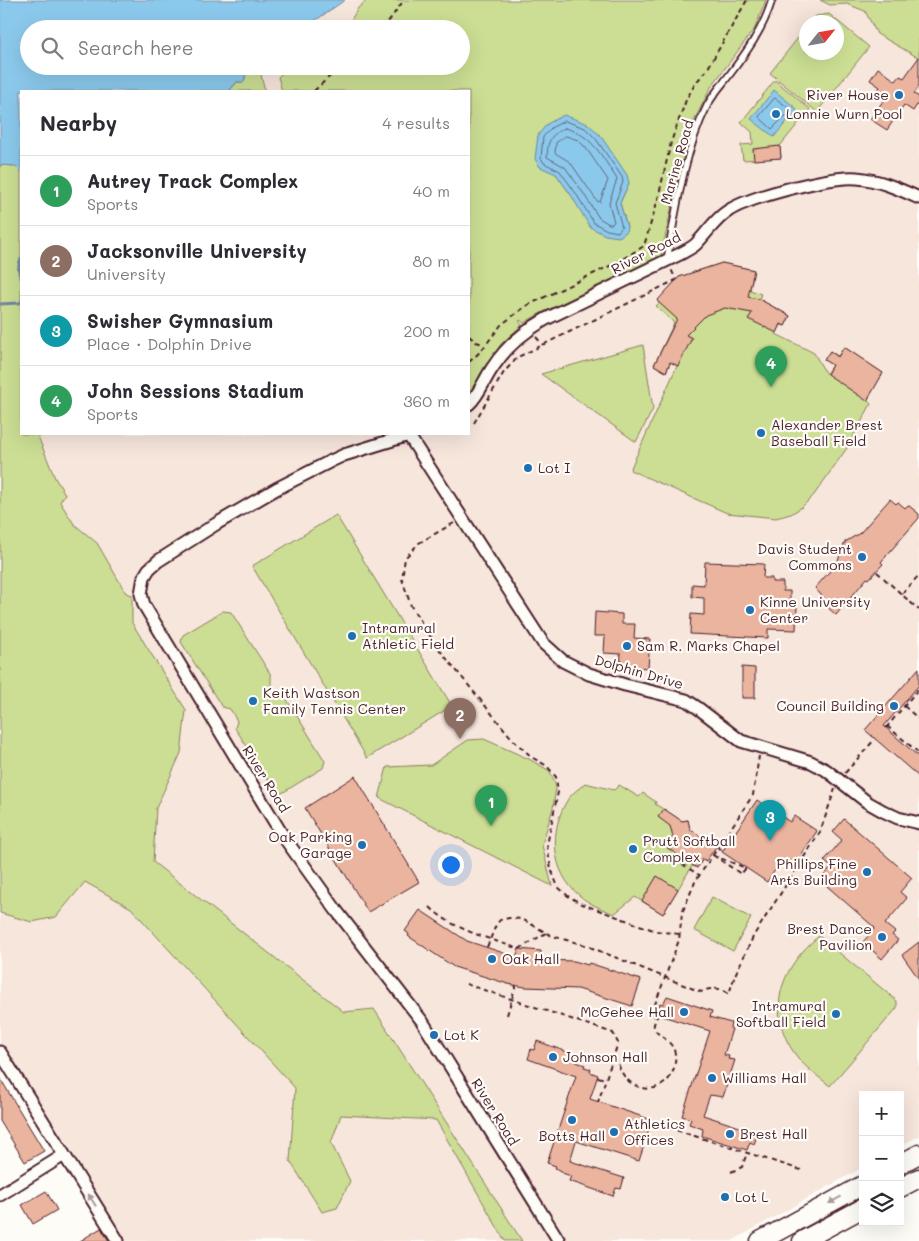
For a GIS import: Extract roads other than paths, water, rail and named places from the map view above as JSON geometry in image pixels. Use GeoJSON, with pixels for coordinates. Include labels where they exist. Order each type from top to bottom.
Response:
{"type":"FeatureCollection","features":[{"type":"Feature","properties":{"kind":"main road"},"geometry":{"type":"LineString","coordinates":[[904,1162],[919,1154]]}},
{"type":"Feature","properties":{"kind":"main road"},"geometry":{"type":"LineString","coordinates":[[904,1186],[919,1178]]}},
{"type":"Feature","properties":{"kind":"main road"},"geometry":{"type":"LineString","coordinates":[[760,1241],[859,1187]]}},
{"type":"Feature","properties":{"kind":"main road"},"geometry":{"type":"LineString","coordinates":[[802,1241],[859,1210]]}},
{"type":"Feature","properties":{"kind":"street","name":"River Road"},"geometry":{"type":"LineString","coordinates":[[470,402],[494,366],[518,338],[528,330],[546,319],[668,260],[696,244],[711,225],[728,211],[745,202],[777,192],[838,179],[856,178],[886,183],[919,198]]}},
{"type":"Feature","properties":{"kind":"street","name":"River Road"},"geometry":{"type":"LineString","coordinates":[[411,435],[337,458],[276,489],[216,524],[158,561],[149,569],[142,583],[142,600],[283,836],[336,910],[422,1021],[559,1241]]}},
{"type":"Feature","properties":{"kind":"street","name":"Dolphin Drive"},"geometry":{"type":"LineString","coordinates":[[411,435],[543,643],[563,661],[589,674],[626,686],[686,700],[741,741],[811,762],[882,811],[898,818],[919,823]]}},
{"type":"Feature","properties":{"kind":"street"},"geometry":{"type":"LineString","coordinates":[[0,1052],[118,1241]]}},
{"type":"Feature","properties":{"kind":"street"},"geometry":{"type":"LineString","coordinates":[[0,1195],[64,1155]]}},
{"type":"Feature","properties":{"kind":"lane","name":"Marine Road"},"geometry":{"type":"LineString","coordinates":[[668,260],[676,210],[694,137],[708,104],[755,41],[767,16],[772,0]]}},
{"type":"Feature","properties":{"kind":"water"},"geometry":{"type":"Polygon","coordinates":[[[0,0],[345,0],[316,20],[20,20],[20,75],[246,75],[244,82],[237,82],[230,90],[20,90],[20,171],[15,166],[0,165],[0,0]]]}},
{"type":"Feature","properties":{"kind":"water","name":"Lonnie Wurn Pool"},"geometry":{"type":"Polygon","coordinates":[[[774,90],[797,109],[797,116],[793,120],[788,120],[774,137],[751,119],[774,90]]]}},
{"type":"Feature","properties":{"kind":"water"},"geometry":{"type":"Polygon","coordinates":[[[564,115],[588,124],[600,135],[627,175],[629,183],[620,203],[627,227],[626,232],[619,237],[605,235],[590,227],[556,174],[540,167],[535,159],[538,135],[547,124],[564,115]]]}},
{"type":"Feature","properties":{"kind":"waterway"},"geometry":{"type":"LineString","coordinates":[[20,261],[20,276]]}},
{"type":"Feature","properties":{"kind":"waterway"},"geometry":{"type":"LineString","coordinates":[[0,304],[20,302]]}},
{"type":"Feature","properties":{"kind":"place","name":"River House"},"geometry":{"type":"Point","coordinates":[899,95]}},
{"type":"Feature","properties":{"kind":"place","name":"Lonnie Wurn Pool"},"geometry":{"type":"Point","coordinates":[776,114]}},
{"type":"Feature","properties":{"kind":"place","name":"John Sessions Stadium"},"geometry":{"type":"Point","coordinates":[771,387]}},
{"type":"Feature","properties":{"kind":"place","name":"Alexander Brest Baseball Field"},"geometry":{"type":"Point","coordinates":[761,433]}},
{"type":"Feature","properties":{"kind":"place","name":"Lot I"},"geometry":{"type":"Point","coordinates":[528,468]}},
{"type":"Feature","properties":{"kind":"place","name":"Davis Student Commons"},"geometry":{"type":"Point","coordinates":[862,557]}},
{"type":"Feature","properties":{"kind":"place","name":"Kinne University Center"},"geometry":{"type":"Point","coordinates":[750,610]}},
{"type":"Feature","properties":{"kind":"place","name":"Intramural Athletic Field"},"geometry":{"type":"Point","coordinates":[352,636]}},
{"type":"Feature","properties":{"kind":"place","name":"Sam R. Marks Chapel"},"geometry":{"type":"Point","coordinates":[627,646]}},
{"type":"Feature","properties":{"kind":"place","name":"Keith Wastson Family Tennis Center"},"geometry":{"type":"Point","coordinates":[253,701]}},
{"type":"Feature","properties":{"kind":"place","name":"Council Building"},"geometry":{"type":"Point","coordinates":[894,706]}},
{"type":"Feature","properties":{"kind":"place","name":"Jacksonville University"},"geometry":{"type":"Point","coordinates":[460,739]}},
{"type":"Feature","properties":{"kind":"place","name":"Autrey Track Complex"},"geometry":{"type":"Point","coordinates":[491,826]}},
{"type":"Feature","properties":{"kind":"place","name":"Swisher Gymnasium"},"geometry":{"type":"Point","coordinates":[770,841]}},
{"type":"Feature","properties":{"kind":"place","name":"Oak Parking Garage"},"geometry":{"type":"Point","coordinates":[362,845]}},
{"type":"Feature","properties":{"kind":"place","name":"Prutt Softball Complex"},"geometry":{"type":"Point","coordinates":[633,849]}},
{"type":"Feature","properties":{"kind":"place","name":"Phillips Fine Arts Building"},"geometry":{"type":"Point","coordinates":[867,872]}},
{"type":"Feature","properties":{"kind":"place","name":"Brest Dance Pavilion"},"geometry":{"type":"Point","coordinates":[882,937]}},
{"type":"Feature","properties":{"kind":"place","name":"Oak Hall"},"geometry":{"type":"Point","coordinates":[492,959]}},
{"type":"Feature","properties":{"kind":"place","name":"McGehee Hall"},"geometry":{"type":"Point","coordinates":[684,1012]}},
{"type":"Feature","properties":{"kind":"place","name":"Intramural Softball Field"},"geometry":{"type":"Point","coordinates":[836,1014]}},
{"type":"Feature","properties":{"kind":"place","name":"Lot K"},"geometry":{"type":"Point","coordinates":[434,1035]}},
{"type":"Feature","properties":{"kind":"place","name":"Johnson Hall"},"geometry":{"type":"Point","coordinates":[553,1057]}},
{"type":"Feature","properties":{"kind":"place","name":"Williams Hall"},"geometry":{"type":"Point","coordinates":[712,1078]}},
{"type":"Feature","properties":{"kind":"place","name":"Botts Hall"},"geometry":{"type":"Point","coordinates":[572,1120]}},
{"type":"Feature","properties":{"kind":"place","name":"Athletics Offices"},"geometry":{"type":"Point","coordinates":[614,1132]}},
{"type":"Feature","properties":{"kind":"place","name":"Brest Hall"},"geometry":{"type":"Point","coordinates":[730,1134]}},
{"type":"Feature","properties":{"kind":"place","name":"Lot L"},"geometry":{"type":"Point","coordinates":[725,1197]}}]}
